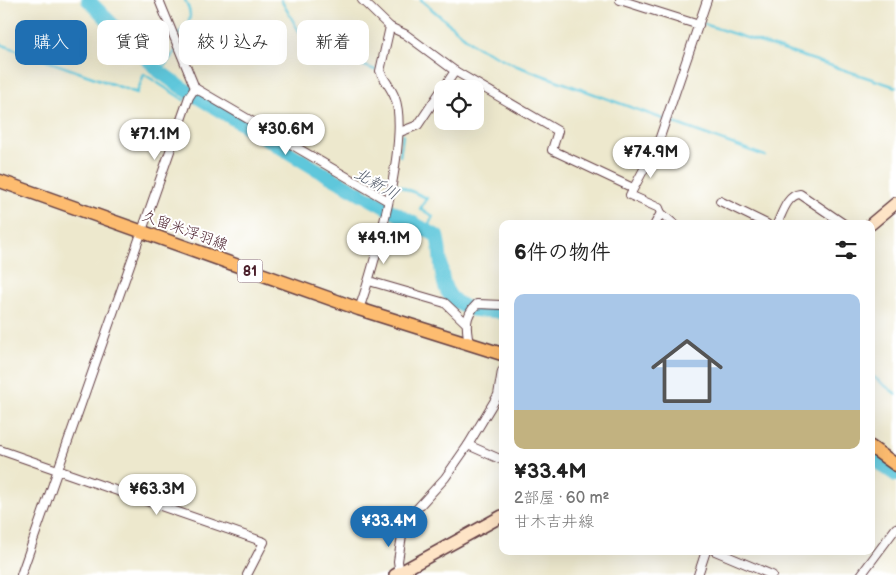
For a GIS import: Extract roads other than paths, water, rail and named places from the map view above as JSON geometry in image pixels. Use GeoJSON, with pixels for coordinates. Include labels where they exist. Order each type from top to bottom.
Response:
{"type":"FeatureCollection","features":[{"type":"Feature","properties":{"kind":"main road","name":"久留米浮羽線"},"geometry":{"type":"LineString","coordinates":[[0,181],[359,309],[499,353]]}},
{"type":"Feature","properties":{"kind":"main road"},"geometry":{"type":"LineString","coordinates":[[875,221],[896,203]]}},
{"type":"Feature","properties":{"kind":"main road"},"geometry":{"type":"LineString","coordinates":[[875,450],[896,465]]}},
{"type":"Feature","properties":{"kind":"main road"},"geometry":{"type":"LineString","coordinates":[[398,574],[499,518]]}},
{"type":"Feature","properties":{"kind":"street"},"geometry":{"type":"LineString","coordinates":[[159,0],[195,88],[386,207]]}},
{"type":"Feature","properties":{"kind":"street"},"geometry":{"type":"LineString","coordinates":[[362,0],[390,27],[405,34],[455,71],[558,131],[552,150],[633,188]]}},
{"type":"Feature","properties":{"kind":"street"},"geometry":{"type":"LineString","coordinates":[[620,0],[699,25]]}},
{"type":"Feature","properties":{"kind":"street"},"geometry":{"type":"LineString","coordinates":[[669,220],[653,205],[630,195],[658,143],[707,0]]}},
{"type":"Feature","properties":{"kind":"street"},"geometry":{"type":"LineString","coordinates":[[359,309],[369,281],[402,131],[395,98],[380,71],[390,27]]}},
{"type":"Feature","properties":{"kind":"street"},"geometry":{"type":"LineString","coordinates":[[449,80],[455,71]]}},
{"type":"Feature","properties":{"kind":"street"},"geometry":{"type":"LineString","coordinates":[[21,575],[141,232],[190,96],[195,88]]}},
{"type":"Feature","properties":{"kind":"street"},"geometry":{"type":"LineString","coordinates":[[402,131],[418,126],[434,102]]}},
{"type":"Feature","properties":{"kind":"street"},"geometry":{"type":"LineString","coordinates":[[779,220],[789,200],[795,194],[800,194],[838,220]]}},
{"type":"Feature","properties":{"kind":"street"},"geometry":{"type":"LineString","coordinates":[[720,201],[758,220]]}},
{"type":"Feature","properties":{"kind":"street"},"geometry":{"type":"LineString","coordinates":[[657,220],[661,213]]}},
{"type":"Feature","properties":{"kind":"street"},"geometry":{"type":"LineString","coordinates":[[369,281],[445,303],[466,323]]}},
{"type":"Feature","properties":{"kind":"street"},"geometry":{"type":"LineString","coordinates":[[469,344],[466,323],[473,310],[478,304],[499,305]]}},
{"type":"Feature","properties":{"kind":"street"},"geometry":{"type":"LineString","coordinates":[[398,574],[398,561],[404,523],[445,478],[468,445],[498,395],[499,389]]}},
{"type":"Feature","properties":{"kind":"street"},"geometry":{"type":"LineString","coordinates":[[468,445],[499,459]]}},
{"type":"Feature","properties":{"kind":"street"},"geometry":{"type":"LineString","coordinates":[[0,450],[264,542],[247,575]]}},
{"type":"Feature","properties":{"kind":"street"},"geometry":{"type":"LineString","coordinates":[[861,575],[896,528]]}},
{"type":"Feature","properties":{"kind":"street"},"geometry":{"type":"LineString","coordinates":[[698,575],[705,555]]}},
{"type":"Feature","properties":{"kind":"street"},"geometry":{"type":"LineString","coordinates":[[724,555],[772,575]]}},
{"type":"Feature","properties":{"kind":"waterway","name":"北新川"},"geometry":{"type":"LineString","coordinates":[[88,0],[160,72],[181,87],[316,169],[437,236],[443,279],[451,297],[459,304],[471,309],[499,312]]}},
{"type":"Feature","properties":{"kind":"waterway"},"geometry":{"type":"LineString","coordinates":[[178,37],[177,35],[190,19],[190,11],[185,0]]}},
{"type":"Feature","properties":{"kind":"waterway"},"geometry":{"type":"LineString","coordinates":[[281,0],[300,33],[331,53],[375,70]]}},
{"type":"Feature","properties":{"kind":"waterway"},"geometry":{"type":"LineString","coordinates":[[421,0],[474,45],[517,66],[765,156]]}},
{"type":"Feature","properties":{"kind":"waterway"},"geometry":{"type":"LineString","coordinates":[[704,24],[896,87]]}},
{"type":"Feature","properties":{"kind":"waterway"},"geometry":{"type":"LineString","coordinates":[[0,44],[137,93],[144,74],[184,100]]}},
{"type":"Feature","properties":{"kind":"waterway"},"geometry":{"type":"LineString","coordinates":[[160,72],[177,49]]}},
{"type":"Feature","properties":{"kind":"waterway"},"geometry":{"type":"LineString","coordinates":[[400,156],[403,134]]}},
{"type":"Feature","properties":{"kind":"waterway"},"geometry":{"type":"LineString","coordinates":[[395,181],[395,184],[427,198],[420,209],[433,216],[426,230]]}},
{"type":"Feature","properties":{"kind":"waterway"},"geometry":{"type":"LineString","coordinates":[[875,378],[896,394]]}},
{"type":"Feature","properties":{"kind":"waterway","name":"北新川"},"geometry":{"type":"LineString","coordinates":[[875,461],[896,475]]}}]}
